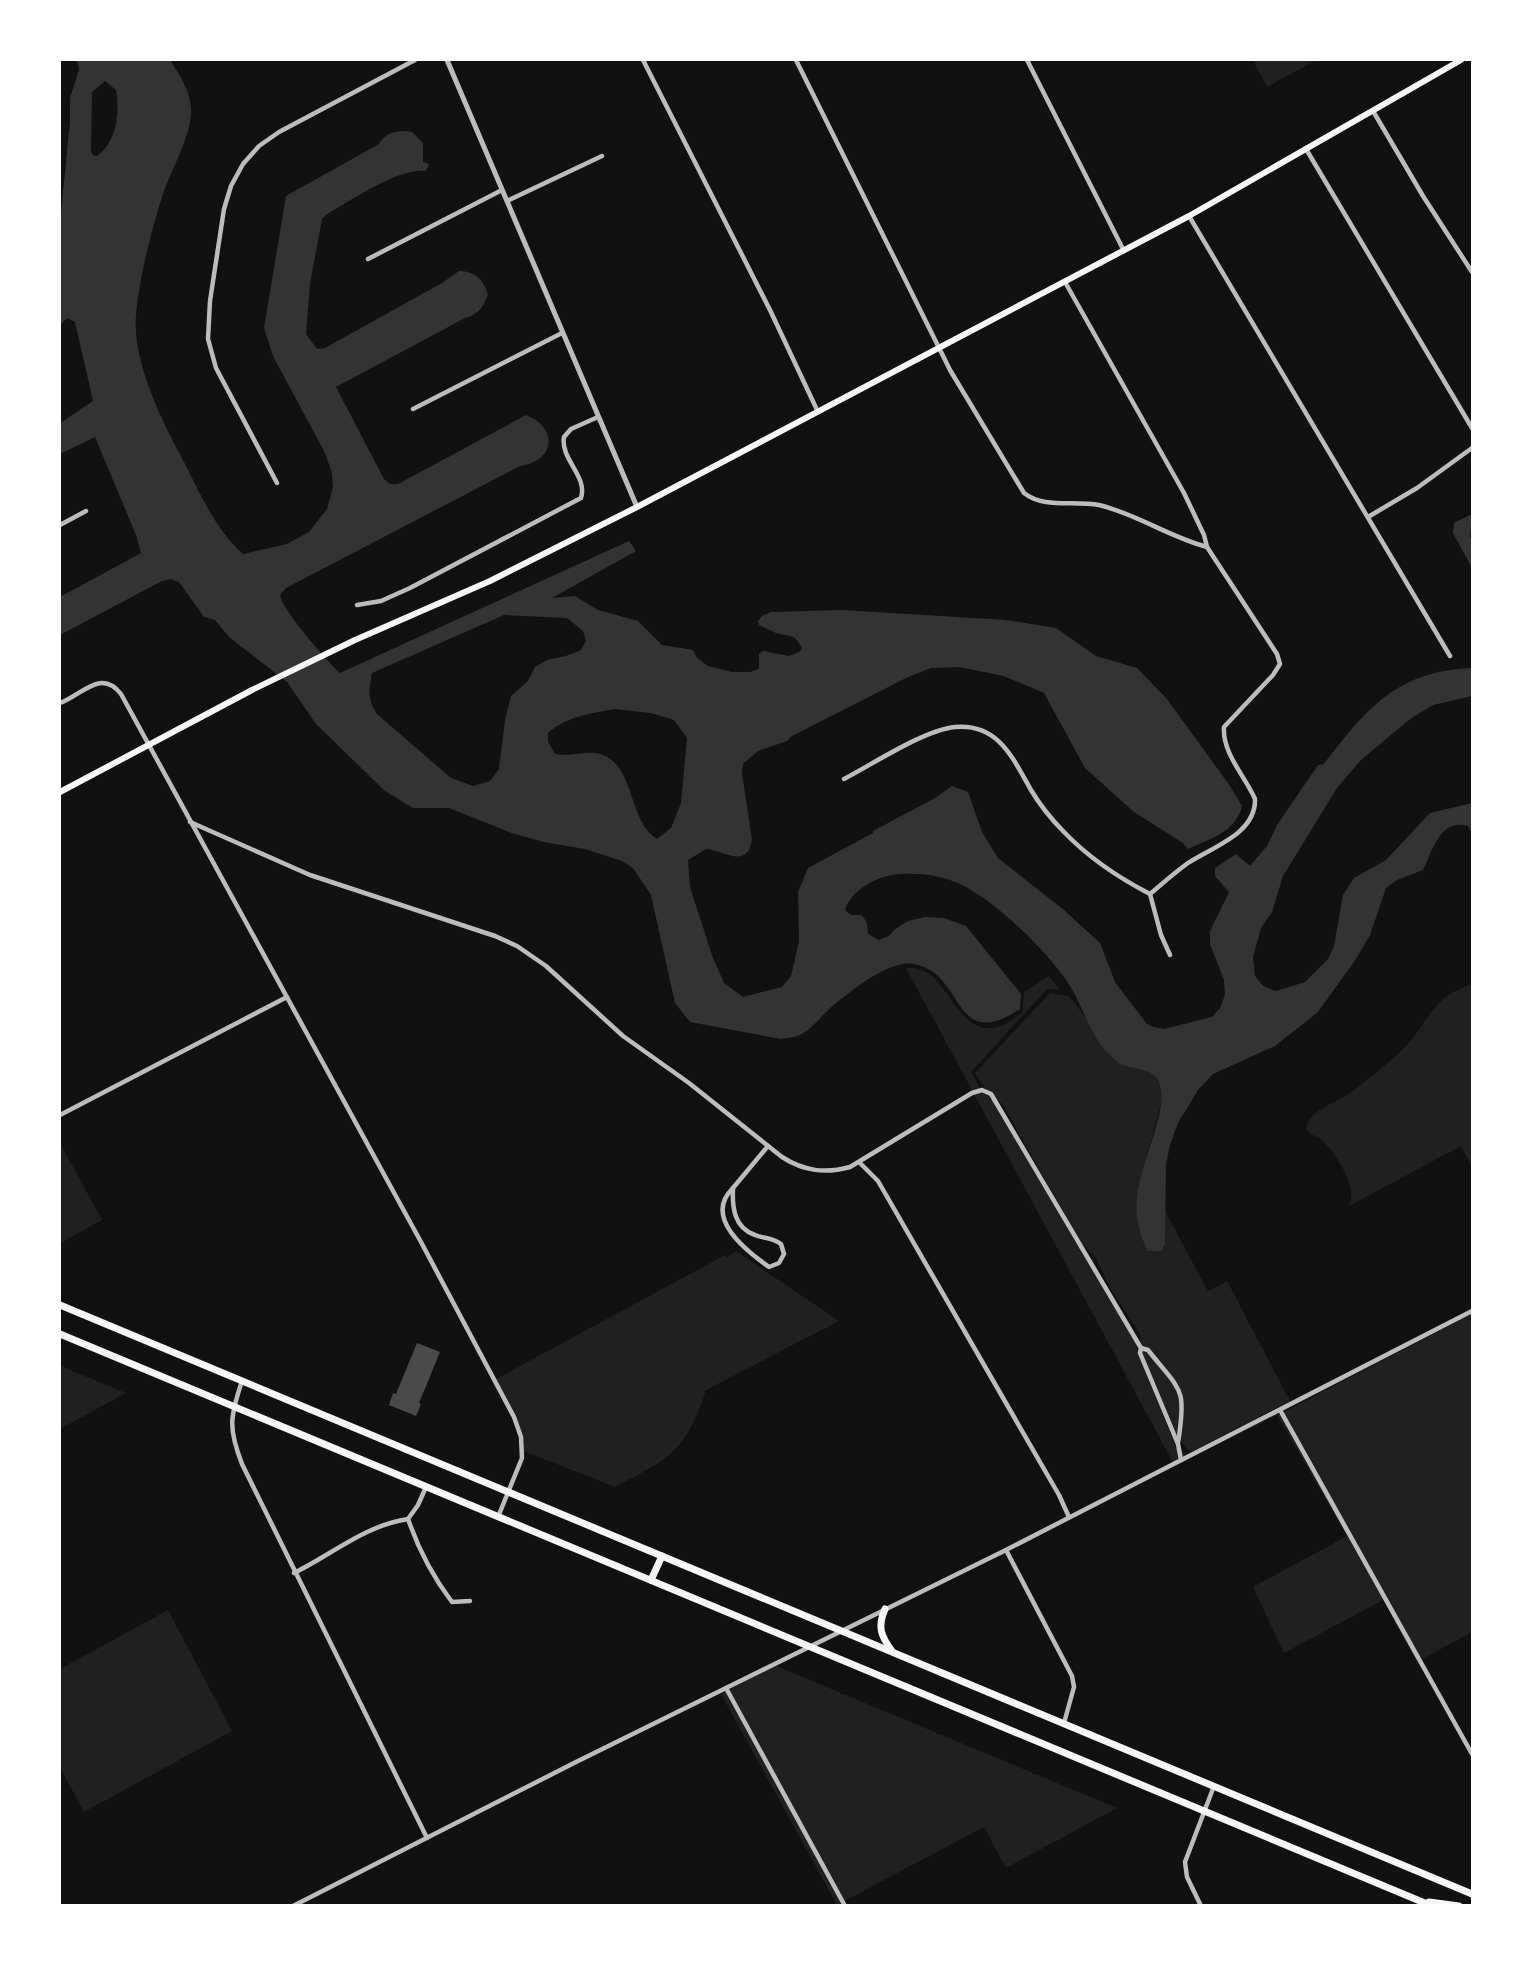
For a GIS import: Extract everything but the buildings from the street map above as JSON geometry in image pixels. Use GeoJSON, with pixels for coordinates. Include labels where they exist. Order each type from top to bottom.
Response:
{"type":"FeatureCollection","features":[{"type":"Feature","properties":{"kind":"main road"},"geometry":{"type":"LineString","coordinates":[[60,792],[252,690],[355,640],[490,581],[638,507],[1189,216],[1461,60]]}},
{"type":"Feature","properties":{"kind":"main road"},"geometry":{"type":"LineString","coordinates":[[60,1305],[1472,1894]]}},
{"type":"Feature","properties":{"kind":"main road"},"geometry":{"type":"LineString","coordinates":[[60,1334],[1432,1906]]}},
{"type":"Feature","properties":{"kind":"main road"},"geometry":{"type":"LineString","coordinates":[[651,1580],[663,1556]]}},
{"type":"Feature","properties":{"kind":"main road"},"geometry":{"type":"LineString","coordinates":[[885,1609],[880,1619],[880,1629],[882,1638],[893,1652]]}},
{"type":"Feature","properties":{"kind":"main road"},"geometry":{"type":"LineString","coordinates":[[1421,1901],[1459,1906]]}},
{"type":"Feature","properties":{"kind":"street"},"geometry":{"type":"LineString","coordinates":[[276,483],[216,368],[210,349],[210,301],[227,197],[243,164],[269,138],[415,60]]}},
{"type":"Feature","properties":{"kind":"street"},"geometry":{"type":"LineString","coordinates":[[447,60],[638,507]]}},
{"type":"Feature","properties":{"kind":"street"},"geometry":{"type":"LineString","coordinates":[[643,60],[764,298],[818,412]]}},
{"type":"Feature","properties":{"kind":"street"},"geometry":{"type":"LineString","coordinates":[[796,60],[950,370],[1024,493],[1032,500],[1085,503],[1107,508],[1188,542],[1207,547]]}},
{"type":"Feature","properties":{"kind":"street"},"geometry":{"type":"LineString","coordinates":[[1027,60],[1124,251]]}},
{"type":"Feature","properties":{"kind":"street"},"geometry":{"type":"LineString","coordinates":[[1373,111],[1472,272]]}},
{"type":"Feature","properties":{"kind":"street"},"geometry":{"type":"LineString","coordinates":[[1306,149],[1472,428]]}},
{"type":"Feature","properties":{"kind":"street"},"geometry":{"type":"LineString","coordinates":[[506,201],[602,156]]}},
{"type":"Feature","properties":{"kind":"street"},"geometry":{"type":"LineString","coordinates":[[368,259],[502,190]]}},
{"type":"Feature","properties":{"kind":"street"},"geometry":{"type":"LineString","coordinates":[[1189,216],[1450,656]]}},
{"type":"Feature","properties":{"kind":"street"},"geometry":{"type":"LineString","coordinates":[[1065,282],[1184,493],[1205,535],[1207,547],[1277,654],[1280,664],[1224,727],[1223,738],[1227,748],[1255,799],[1253,815],[1236,834],[1190,862],[1150,894]]}},
{"type":"Feature","properties":{"kind":"street"},"geometry":{"type":"LineString","coordinates":[[413,409],[562,333]]}},
{"type":"Feature","properties":{"kind":"street"},"geometry":{"type":"LineString","coordinates":[[357,605],[381,601],[410,588],[581,498],[583,487],[563,443],[567,433],[598,417]]}},
{"type":"Feature","properties":{"kind":"street"},"geometry":{"type":"LineString","coordinates":[[1368,517],[1417,488],[1472,448]]}},
{"type":"Feature","properties":{"kind":"street"},"geometry":{"type":"LineString","coordinates":[[60,526],[86,511]]}},
{"type":"Feature","properties":{"kind":"street"},"geometry":{"type":"LineString","coordinates":[[60,703],[94,685],[104,682],[114,685],[415,1230],[513,1417],[523,1448],[519,1469],[498,1517]]}},
{"type":"Feature","properties":{"kind":"street"},"geometry":{"type":"LineString","coordinates":[[844,779],[934,732],[955,727],[978,729],[989,734],[1006,748],[1044,809],[1062,831],[1084,850],[1150,894],[1161,935],[1170,955]]}},
{"type":"Feature","properties":{"kind":"street"},"geometry":{"type":"LineString","coordinates":[[190,822],[310,874],[495,936],[517,946],[546,966],[623,1036],[689,1083],[790,1162],[808,1169],[831,1171],[860,1163],[960,1100],[982,1090],[991,1094],[1141,1348],[1140,1353],[1178,1444],[1181,1460]]}},
{"type":"Feature","properties":{"kind":"street"},"geometry":{"type":"LineString","coordinates":[[60,1115],[287,997]]}},
{"type":"Feature","properties":{"kind":"street"},"geometry":{"type":"LineString","coordinates":[[733,1188],[732,1209],[737,1220],[750,1233],[772,1238],[781,1244],[784,1254],[779,1264],[769,1267],[742,1243],[729,1230],[722,1211],[723,1201],[733,1188],[768,1146]]}},
{"type":"Feature","properties":{"kind":"street"},"geometry":{"type":"LineString","coordinates":[[860,1163],[877,1181],[1059,1495],[1069,1517]]}},
{"type":"Feature","properties":{"kind":"street"},"geometry":{"type":"LineString","coordinates":[[742,1243],[750,1233]]}},
{"type":"Feature","properties":{"kind":"street"},"geometry":{"type":"LineString","coordinates":[[293,1906],[841,1630],[1006,1550],[1472,1311]]}},
{"type":"Feature","properties":{"kind":"street"},"geometry":{"type":"LineString","coordinates":[[1141,1348],[1148,1350],[1177,1385],[1183,1413],[1178,1444]]}},
{"type":"Feature","properties":{"kind":"street"},"geometry":{"type":"LineString","coordinates":[[242,1381],[233,1406],[232,1439],[242,1464],[426,1838]]}},
{"type":"Feature","properties":{"kind":"street"},"geometry":{"type":"LineString","coordinates":[[1280,1410],[1472,1754]]}},
{"type":"Feature","properties":{"kind":"street"},"geometry":{"type":"LineString","coordinates":[[294,1573],[350,1541],[396,1521],[408,1519],[426,1486]]}},
{"type":"Feature","properties":{"kind":"street"},"geometry":{"type":"LineString","coordinates":[[408,1519],[414,1538],[452,1602],[470,1601]]}},
{"type":"Feature","properties":{"kind":"street"},"geometry":{"type":"LineString","coordinates":[[1006,1550],[1068,1663],[1074,1687],[1064,1724]]}},
{"type":"Feature","properties":{"kind":"street"},"geometry":{"type":"LineString","coordinates":[[726,1688],[845,1906]]}},
{"type":"Feature","properties":{"kind":"street"},"geometry":{"type":"LineString","coordinates":[[1201,1906],[1187,1877],[1185,1862],[1214,1786]]}},
{"type":"Feature","properties":{"kind":"shaded area"},"geometry":{"type":"Polygon","coordinates":[[[77,60],[170,60],[189,95],[189,129],[163,194],[150,238],[138,299],[136,332],[143,370],[166,426],[209,510],[224,533],[243,554],[287,544],[309,532],[327,509],[333,487],[332,473],[325,453],[273,356],[264,328],[286,196],[379,144],[393,132],[412,132],[423,143],[423,162],[429,164],[426,171],[402,174],[375,186],[322,219],[310,284],[306,334],[317,349],[325,348],[459,271],[474,275],[484,285],[488,295],[477,313],[336,387],[384,479],[390,484],[398,484],[526,415],[544,428],[549,444],[540,458],[532,463],[520,466],[286,588],[280,595],[288,612],[340,673],[629,541],[636,551],[552,598],[575,596],[598,610],[638,621],[662,645],[693,650],[697,658],[708,666],[732,672],[759,669],[759,654],[763,651],[789,656],[801,651],[802,647],[794,637],[759,625],[758,621],[762,616],[771,612],[842,610],[1006,620],[1056,628],[1096,656],[1137,668],[1167,699],[1242,806],[1239,815],[1228,828],[1188,849],[1183,843],[1134,812],[1085,768],[1044,693],[1004,676],[959,667],[931,668],[908,677],[787,741],[758,751],[743,764],[742,773],[752,840],[749,849],[745,854],[734,856],[706,849],[688,860],[690,887],[713,958],[724,983],[743,997],[782,987],[791,976],[799,941],[798,892],[808,868],[952,786],[968,792],[982,832],[998,858],[1064,910],[1100,943],[1115,982],[1147,1024],[1164,1029],[1212,1017],[1220,1008],[1225,995],[1224,980],[1210,944],[1210,931],[1229,892],[1215,876],[1215,868],[1236,854],[1250,866],[1267,846],[1277,825],[1318,765],[1324,764],[1355,726],[1386,696],[1423,676],[1472,668],[1472,696],[1433,705],[1410,719],[1361,760],[1337,788],[1283,876],[1272,912],[1261,928],[1253,957],[1255,976],[1263,986],[1276,991],[1305,982],[1328,959],[1334,946],[1343,895],[1354,878],[1386,860],[1430,813],[1472,803],[1472,834],[1468,826],[1458,825],[1444,831],[1434,845],[1423,870],[1397,880],[1386,888],[1370,935],[1318,1012],[1275,1046],[1213,1074],[1198,1090],[1178,1123],[1170,1145],[1166,1165],[1165,1244],[1161,1251],[1148,1251],[1137,1218],[1142,1172],[1161,1107],[1159,1082],[1153,1074],[1122,1065],[1112,1057],[1095,1036],[1070,986],[1049,959],[1006,916],[962,885],[931,875],[891,875],[859,890],[845,910],[851,915],[861,915],[866,922],[868,934],[879,940],[889,936],[908,921],[925,917],[944,918],[966,926],[1021,994],[1020,1009],[998,1020],[982,1022],[970,1017],[943,981],[931,970],[914,964],[904,964],[892,967],[855,988],[809,1029],[795,1037],[781,1039],[690,1022],[675,1003],[651,895],[633,868],[622,861],[585,849],[543,842],[512,833],[449,808],[413,808],[385,791],[316,724],[287,682],[229,637],[215,620],[204,617],[179,582],[170,579],[162,581],[60,635],[60,597],[141,553],[95,437],[60,454],[60,423],[93,401],[75,322],[67,318],[60,325],[60,223],[70,98],[79,70],[77,60]],[[105,81],[92,92],[91,151],[97,156],[113,135],[118,108],[116,90],[105,81]],[[504,615],[372,673],[370,694],[377,714],[451,778],[473,786],[490,781],[499,769],[511,696],[528,681],[535,667],[547,660],[581,650],[586,641],[583,631],[567,618],[504,615]],[[614,709],[579,717],[555,727],[548,733],[548,742],[555,754],[598,753],[613,761],[627,782],[641,820],[657,839],[671,828],[681,803],[687,738],[674,720],[651,713],[614,709]]]}},
{"type":"Feature","properties":{"kind":"shaded area"},"geometry":{"type":"Polygon","coordinates":[[[1253,60],[1316,60],[1267,87],[1253,60]]]}},
{"type":"Feature","properties":{"kind":"shaded area"},"geometry":{"type":"Polygon","coordinates":[[[1472,514],[1472,568],[1453,533],[1454,523],[1472,514]]]}},
{"type":"Feature","properties":{"kind":"shaded area"},"geometry":{"type":"Polygon","coordinates":[[[906,968],[921,970],[932,977],[970,1022],[983,1027],[998,1027],[1022,1013],[1024,992],[1049,976],[1060,990],[1047,989],[971,1072],[981,1090],[1000,1108],[1076,1243],[1093,1260],[1106,1290],[1136,1335],[1137,1350],[1150,1384],[1169,1430],[1184,1454],[1187,1455],[1276,1413],[1278,1415],[1472,1314],[1472,1632],[1417,1662],[1383,1600],[1284,1653],[1253,1587],[1347,1536],[1277,1415],[1175,1466],[906,968]]]}},
{"type":"Feature","properties":{"kind":"shaded area"},"geometry":{"type":"Polygon","coordinates":[[[1472,984],[1472,1167],[1461,1146],[1349,1206],[1351,1190],[1338,1159],[1325,1143],[1306,1128],[1312,1116],[1350,1093],[1394,1058],[1443,999],[1472,984]]]}},
{"type":"Feature","properties":{"kind":"shaded area"},"geometry":{"type":"Polygon","coordinates":[[[1050,993],[1069,996],[1124,1066],[1151,1072],[1167,1082],[1143,1170],[1208,1291],[1227,1281],[1290,1401],[1193,1451],[1187,1450],[1173,1428],[1141,1348],[1140,1334],[1110,1288],[1096,1258],[1080,1241],[1003,1105],[984,1087],[975,1073],[1050,993]]]}},
{"type":"Feature","properties":{"kind":"shaded area"},"geometry":{"type":"Polygon","coordinates":[[[60,1143],[102,1220],[60,1243],[60,1143]]]}},
{"type":"Feature","properties":{"kind":"shaded area"},"geometry":{"type":"Polygon","coordinates":[[[736,1251],[839,1321],[706,1390],[691,1427],[674,1450],[663,1460],[615,1487],[521,1450],[518,1427],[496,1379],[736,1251]]]}},
{"type":"Feature","properties":{"kind":"shaded area"},"geometry":{"type":"Polygon","coordinates":[[[60,1366],[126,1393],[60,1429],[60,1366]]]}},
{"type":"Feature","properties":{"kind":"shaded area"},"geometry":{"type":"Polygon","coordinates":[[[168,1610],[232,1731],[84,1812],[60,1767],[60,1669],[168,1610]]]}},
{"type":"Feature","properties":{"kind":"shaded area"},"geometry":{"type":"Polygon","coordinates":[[[774,1665],[1117,1808],[1006,1868],[984,1827],[837,1905],[721,1694],[774,1665]]]}}]}
